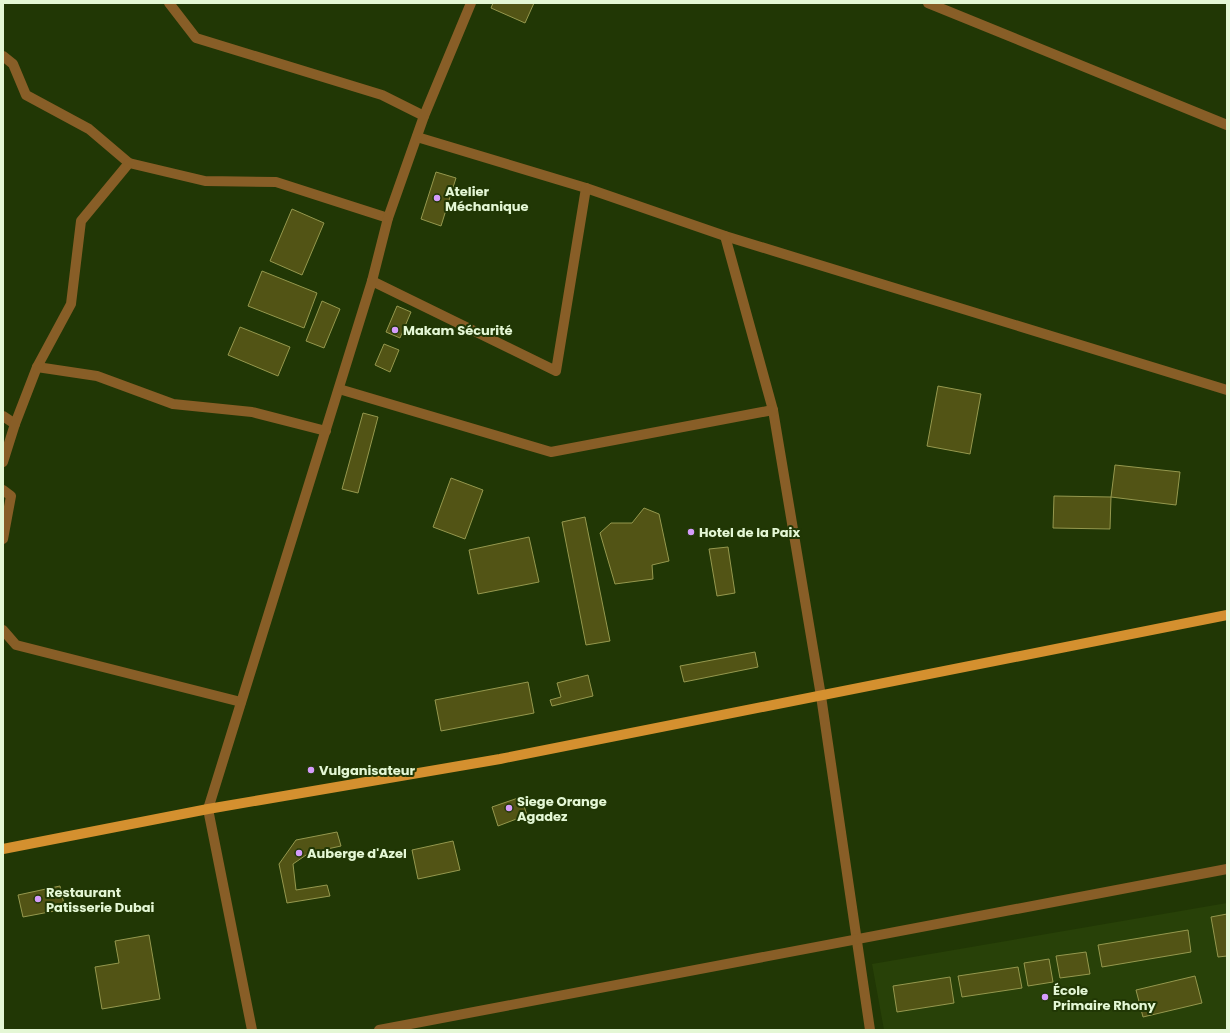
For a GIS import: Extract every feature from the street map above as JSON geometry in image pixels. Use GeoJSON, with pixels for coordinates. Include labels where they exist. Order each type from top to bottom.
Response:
{"type":"FeatureCollection","features":[{"type":"Feature","properties":{"kind":"main road"},"geometry":{"type":"LineString","coordinates":[[3,849],[208,809],[500,759],[1227,615]]}},
{"type":"Feature","properties":{"kind":"street"},"geometry":{"type":"LineString","coordinates":[[169,3],[196,38],[382,95],[424,116]]}},
{"type":"Feature","properties":{"kind":"street"},"geometry":{"type":"LineString","coordinates":[[252,1030],[208,809],[372,281],[388,218],[424,116],[471,3]]}},
{"type":"Feature","properties":{"kind":"street"},"geometry":{"type":"LineString","coordinates":[[928,3],[1227,125]]}},
{"type":"Feature","properties":{"kind":"street"},"geometry":{"type":"LineString","coordinates":[[3,56],[13,64],[26,95],[89,128],[129,163],[205,181],[276,182],[388,218]]}},
{"type":"Feature","properties":{"kind":"street"},"geometry":{"type":"LineString","coordinates":[[417,137],[586,188],[725,236],[1227,390]]}},
{"type":"Feature","properties":{"kind":"street"},"geometry":{"type":"LineString","coordinates":[[3,462],[15,424],[37,367],[71,304],[81,221],[129,163]]}},
{"type":"Feature","properties":{"kind":"street"},"geometry":{"type":"LineString","coordinates":[[372,281],[556,371],[586,188]]}},
{"type":"Feature","properties":{"kind":"street"},"geometry":{"type":"LineString","coordinates":[[725,236],[773,410],[820,696],[870,1030]]}},
{"type":"Feature","properties":{"kind":"street"},"geometry":{"type":"LineString","coordinates":[[37,367],[97,376],[173,404],[252,412],[326,431]]}},
{"type":"Feature","properties":{"kind":"street"},"geometry":{"type":"LineString","coordinates":[[339,389],[551,452],[773,410]]}},
{"type":"Feature","properties":{"kind":"street"},"geometry":{"type":"LineString","coordinates":[[3,416],[15,424]]}},
{"type":"Feature","properties":{"kind":"street"},"geometry":{"type":"LineString","coordinates":[[3,490],[11,496],[3,539]]}},
{"type":"Feature","properties":{"kind":"street"},"geometry":{"type":"LineString","coordinates":[[3,630],[16,645],[241,702]]}},
{"type":"Feature","properties":{"kind":"street"},"geometry":{"type":"LineString","coordinates":[[379,1030],[1227,869]]}},
{"type":"Feature","properties":{"kind":"shaded area","name":"École Primaire Rhony"},"geometry":{"type":"Polygon","coordinates":[[[1227,903],[1227,1030],[884,1030],[872,964],[1227,903]]]}},
{"type":"Feature","properties":{"kind":"building"},"geometry":{"type":"Polygon","coordinates":[[[493,3],[534,3],[525,23],[491,8],[493,3]]]}},
{"type":"Feature","properties":{"kind":"building"},"geometry":{"type":"Polygon","coordinates":[[[436,172],[456,178],[441,226],[421,219],[436,172]]]}},
{"type":"Feature","properties":{"kind":"building"},"geometry":{"type":"Polygon","coordinates":[[[292,209],[324,223],[302,275],[270,261],[292,209]]]}},
{"type":"Feature","properties":{"kind":"building"},"geometry":{"type":"Polygon","coordinates":[[[262,271],[317,293],[304,328],[248,306],[262,271]]]}},
{"type":"Feature","properties":{"kind":"building"},"geometry":{"type":"Polygon","coordinates":[[[322,301],[340,309],[324,348],[306,341],[322,301]]]}},
{"type":"Feature","properties":{"kind":"building"},"geometry":{"type":"Polygon","coordinates":[[[397,306],[411,312],[400,338],[386,332],[397,306]]]}},
{"type":"Feature","properties":{"kind":"building"},"geometry":{"type":"Polygon","coordinates":[[[240,327],[290,347],[278,376],[228,355],[240,327]]]}},
{"type":"Feature","properties":{"kind":"building"},"geometry":{"type":"Polygon","coordinates":[[[384,344],[399,350],[390,372],[375,365],[384,344]]]}},
{"type":"Feature","properties":{"kind":"building"},"geometry":{"type":"Polygon","coordinates":[[[938,386],[981,394],[970,454],[927,446],[938,386]]]}},
{"type":"Feature","properties":{"kind":"building"},"geometry":{"type":"Polygon","coordinates":[[[363,413],[378,417],[358,493],[342,489],[363,413]]]}},
{"type":"Feature","properties":{"kind":"building"},"geometry":{"type":"Polygon","coordinates":[[[1115,465],[1180,472],[1176,505],[1111,497],[1115,465]]]}},
{"type":"Feature","properties":{"kind":"building"},"geometry":{"type":"Polygon","coordinates":[[[451,478],[483,490],[465,539],[433,527],[451,478]]]}},
{"type":"Feature","properties":{"kind":"building"},"geometry":{"type":"Polygon","coordinates":[[[1054,496],[1111,497],[1110,529],[1053,528],[1054,496]]]}},
{"type":"Feature","properties":{"kind":"building"},"geometry":{"type":"Polygon","coordinates":[[[644,508],[659,514],[669,561],[652,565],[653,579],[615,584],[600,533],[611,523],[632,523],[644,508]]]}},
{"type":"Feature","properties":{"kind":"building"},"geometry":{"type":"Polygon","coordinates":[[[585,517],[610,641],[586,645],[562,522],[585,517]]]}},
{"type":"Feature","properties":{"kind":"building"},"geometry":{"type":"Polygon","coordinates":[[[529,537],[539,582],[478,594],[469,550],[529,537]]]}},
{"type":"Feature","properties":{"kind":"building"},"geometry":{"type":"Polygon","coordinates":[[[728,547],[735,593],[717,596],[709,549],[728,547]]]}},
{"type":"Feature","properties":{"kind":"building"},"geometry":{"type":"Polygon","coordinates":[[[755,652],[758,667],[684,682],[680,666],[755,652]]]}},
{"type":"Feature","properties":{"kind":"building"},"geometry":{"type":"Polygon","coordinates":[[[588,675],[593,696],[552,706],[550,700],[561,697],[557,683],[588,675]]]}},
{"type":"Feature","properties":{"kind":"building"},"geometry":{"type":"Polygon","coordinates":[[[528,682],[534,713],[441,731],[435,700],[528,682]]]}},
{"type":"Feature","properties":{"kind":"building"},"geometry":{"type":"Polygon","coordinates":[[[521,797],[527,815],[498,826],[492,807],[521,797]]]}},
{"type":"Feature","properties":{"kind":"building"},"geometry":{"type":"Polygon","coordinates":[[[337,832],[341,846],[309,853],[293,864],[296,890],[327,885],[330,896],[287,903],[279,864],[296,840],[337,832]]]}},
{"type":"Feature","properties":{"kind":"building"},"geometry":{"type":"Polygon","coordinates":[[[453,841],[460,870],[418,879],[412,850],[453,841]]]}},
{"type":"Feature","properties":{"kind":"building"},"geometry":{"type":"Polygon","coordinates":[[[60,886],[65,909],[23,917],[18,895],[60,886]]]}},
{"type":"Feature","properties":{"kind":"building"},"geometry":{"type":"Polygon","coordinates":[[[1227,914],[1227,956],[1218,957],[1211,917],[1227,914]]]}},
{"type":"Feature","properties":{"kind":"building"},"geometry":{"type":"Polygon","coordinates":[[[1188,930],[1191,952],[1102,967],[1098,945],[1188,930]]]}},
{"type":"Feature","properties":{"kind":"building"},"geometry":{"type":"Polygon","coordinates":[[[149,935],[160,999],[102,1009],[95,967],[119,963],[115,941],[149,935]]]}},
{"type":"Feature","properties":{"kind":"building"},"geometry":{"type":"Polygon","coordinates":[[[1086,952],[1090,974],[1060,978],[1056,956],[1086,952]]]}},
{"type":"Feature","properties":{"kind":"building"},"geometry":{"type":"Polygon","coordinates":[[[1049,959],[1053,982],[1028,986],[1024,963],[1049,959]]]}},
{"type":"Feature","properties":{"kind":"building"},"geometry":{"type":"Polygon","coordinates":[[[1018,967],[1022,988],[962,997],[958,976],[1018,967]]]}},
{"type":"Feature","properties":{"kind":"building"},"geometry":{"type":"Polygon","coordinates":[[[1195,976],[1202,1003],[1143,1017],[1136,990],[1195,976]]]}},
{"type":"Feature","properties":{"kind":"building"},"geometry":{"type":"Polygon","coordinates":[[[950,977],[954,1003],[897,1012],[893,986],[950,977]]]}},
{"type":"Feature","properties":{"kind":"place","name":"Atelier Méchanique"},"geometry":{"type":"Point","coordinates":[437,198]}},
{"type":"Feature","properties":{"kind":"place","name":"Makam Sécurité"},"geometry":{"type":"Point","coordinates":[395,330]}},
{"type":"Feature","properties":{"kind":"place","name":"Hotel de la Paix"},"geometry":{"type":"Point","coordinates":[691,532]}},
{"type":"Feature","properties":{"kind":"place","name":"Vulganisateur"},"geometry":{"type":"Point","coordinates":[311,770]}},
{"type":"Feature","properties":{"kind":"place","name":"Siege Orange Agadez"},"geometry":{"type":"Point","coordinates":[509,808]}},
{"type":"Feature","properties":{"kind":"place","name":"Auberge d'Azel"},"geometry":{"type":"Point","coordinates":[299,853]}},
{"type":"Feature","properties":{"kind":"place","name":"Restaurant Patisserie Dubai"},"geometry":{"type":"Point","coordinates":[38,899]}},
{"type":"Feature","properties":{"kind":"place","name":"École Primaire Rhony"},"geometry":{"type":"Point","coordinates":[1045,997]}}]}
